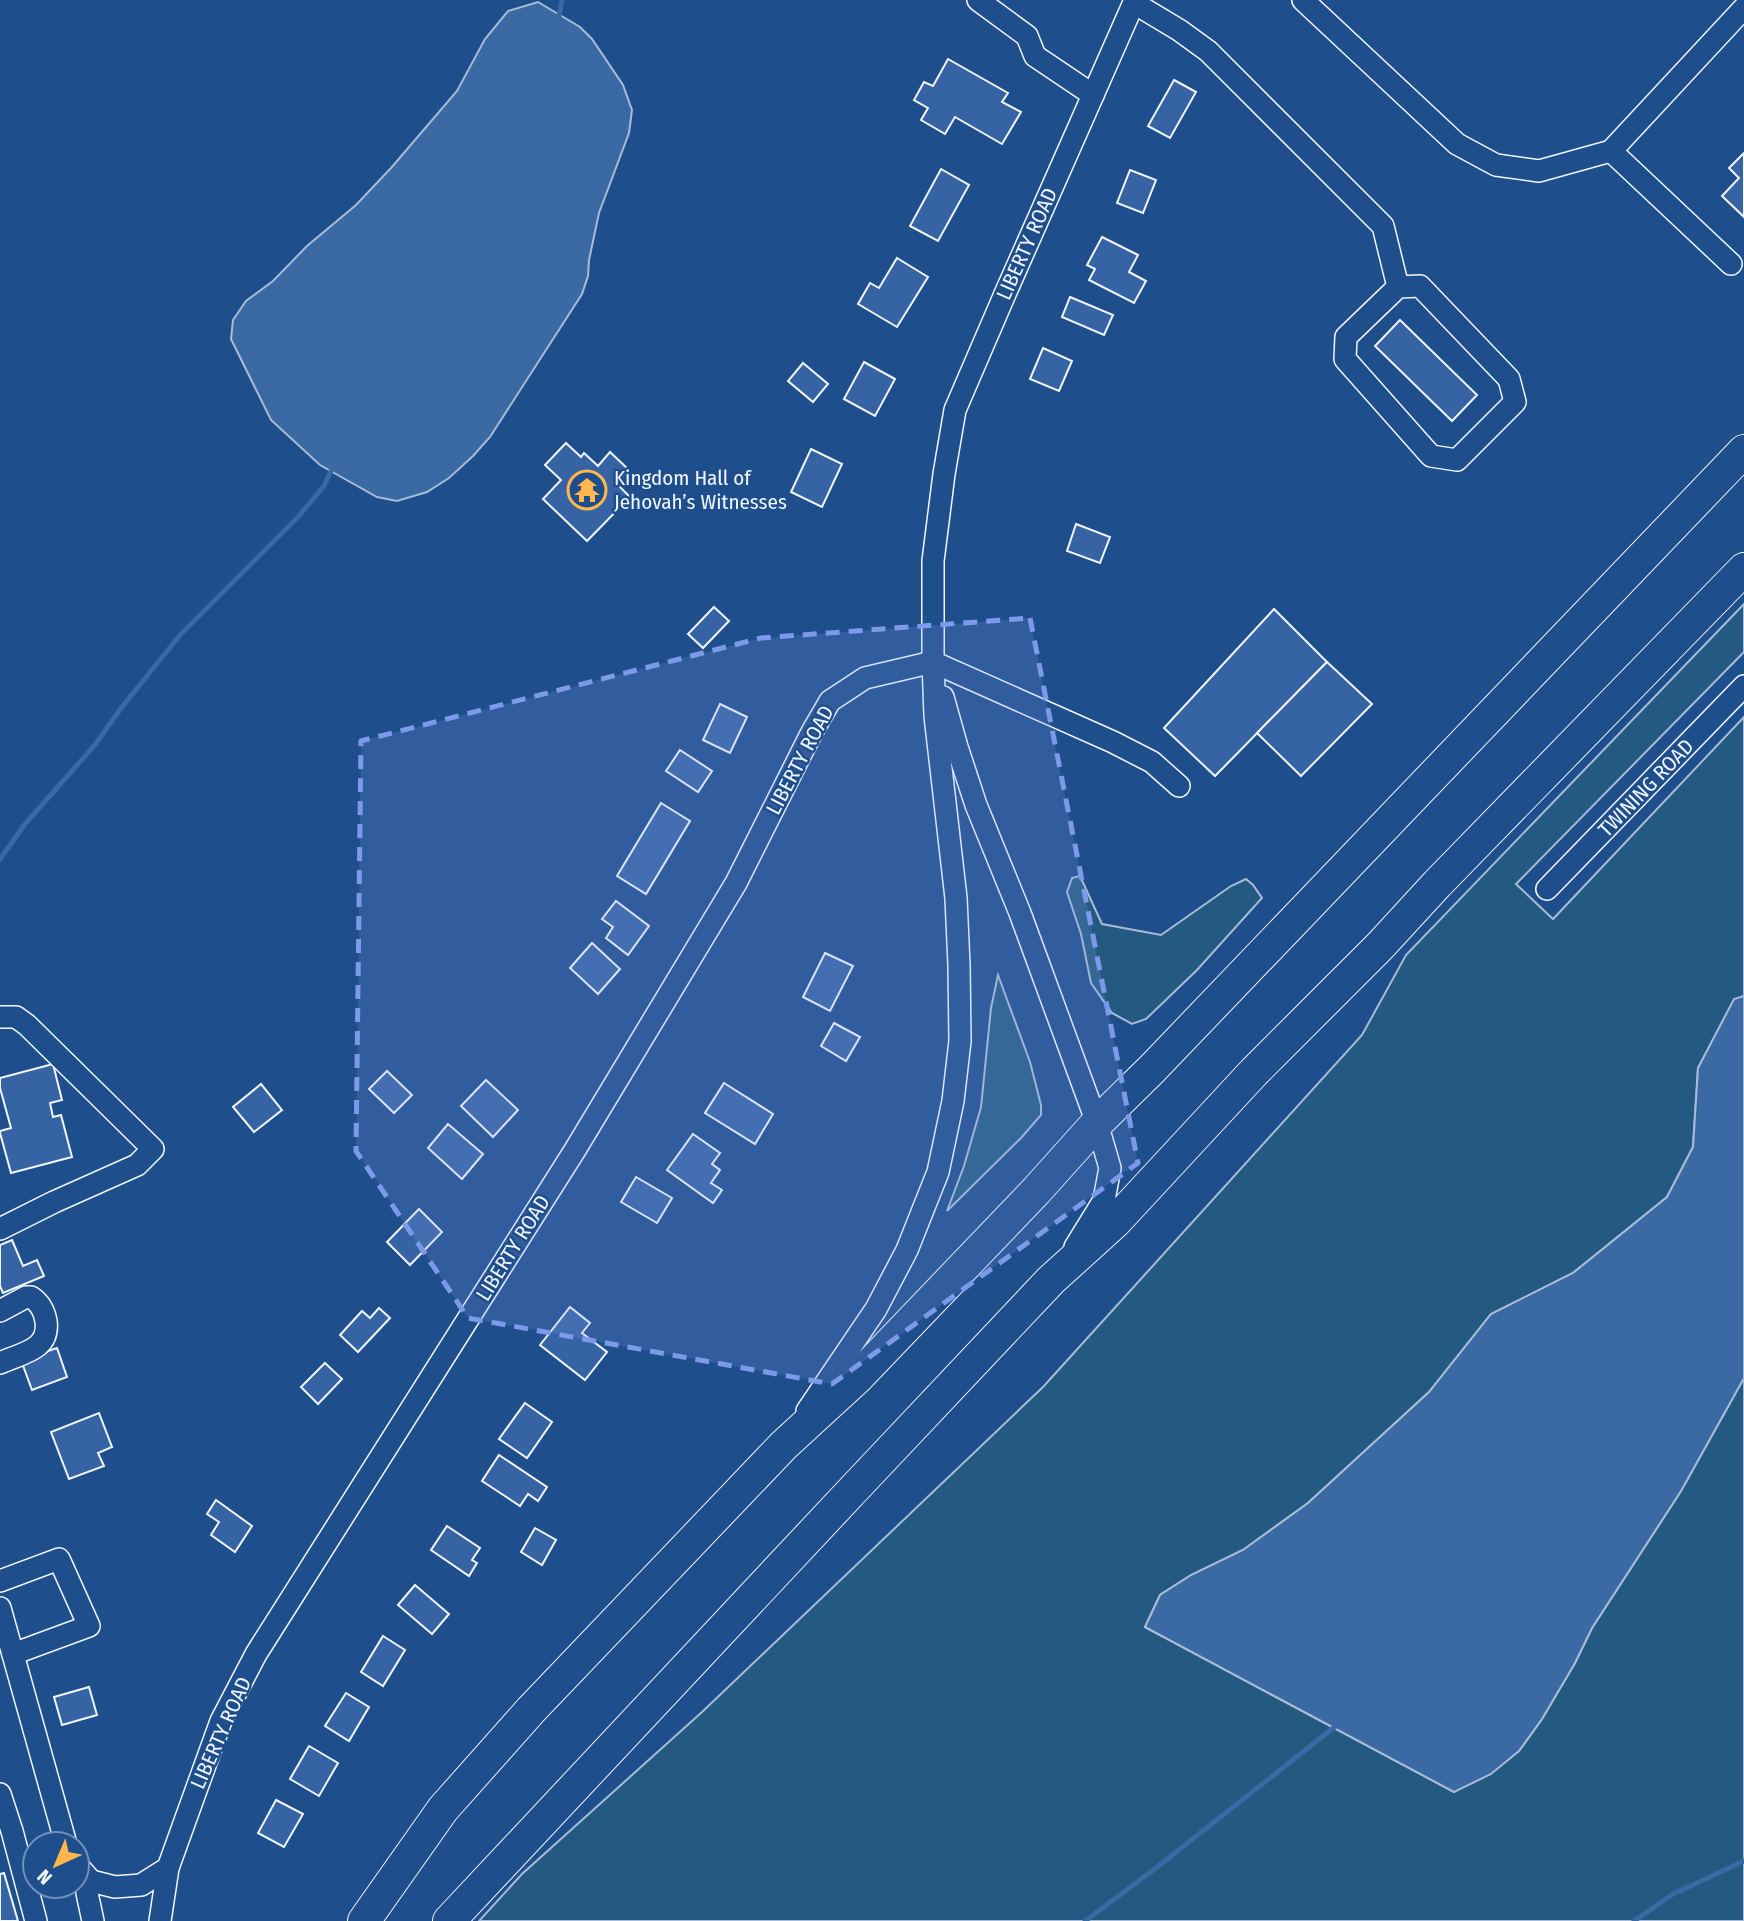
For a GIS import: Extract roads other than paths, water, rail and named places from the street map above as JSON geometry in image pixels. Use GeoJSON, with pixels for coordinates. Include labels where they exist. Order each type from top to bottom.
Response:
{"type":"FeatureCollection","features":[{"type":"Feature","properties":{"kind":"highway"},"geometry":{"type":"LineString","coordinates":[[364,1921],[443,1810],[531,1710],[784,1445],[858,1378],[1097,1123],[1152,1069],[1744,451]]}},
{"type":"Feature","properties":{"kind":"highway"},"geometry":{"type":"LineString","coordinates":[[449,1921],[1051,1280],[1114,1223],[1254,1072],[1380,946],[1744,569]]}},
{"type":"Feature","properties":{"kind":"street"},"geometry":{"type":"LineString","coordinates":[[978,0],[1027,36],[1035,56],[1093,95]]}},
{"type":"Feature","properties":{"kind":"street"},"geometry":{"type":"LineString","coordinates":[[1303,0],[1457,144],[1496,165],[1539,171],[1611,151],[1744,8]]}},
{"type":"Feature","properties":{"kind":"street"},"geometry":{"type":"LineString","coordinates":[[1135,2],[1208,51],[1383,226],[1398,287]]}},
{"type":"Feature","properties":{"kind":"street","name":"LIBERTY ROAD"},"geometry":{"type":"LineString","coordinates":[[784,1445],[876,1309],[907,1250],[938,1172],[953,1101],[960,1041],[956,898],[935,716],[933,662],[933,561],[944,474],[955,410],[1004,293],[1135,2]]}},
{"type":"Feature","properties":{"kind":"street"},"geometry":{"type":"LineString","coordinates":[[1611,151],[1731,264]]}},
{"type":"Feature","properties":{"kind":"street"},"geometry":{"type":"LineString","coordinates":[[1420,286],[1509,379],[1515,402],[1457,460],[1431,456],[1345,359],[1346,337],[1398,287],[1420,286]]}},
{"type":"Feature","properties":{"kind":"street"},"geometry":{"type":"LineString","coordinates":[[933,662],[1113,742],[1152,762],[1179,786]]}},
{"type":"Feature","properties":{"kind":"street","name":"LIBERTY ROAD"},"geometry":{"type":"LineString","coordinates":[[933,662],[976,805],[1020,913],[1097,1123],[1110,1168],[1104,1200],[1084,1234],[1051,1280]]}},
{"type":"Feature","properties":{"kind":"street","name":"LIBERTY ROAD"},"geometry":{"type":"LineString","coordinates":[[160,1921],[168,1868],[221,1721],[256,1654],[562,1170],[722,907],[830,701],[865,678],[933,662]]}},
{"type":"Feature","properties":{"kind":"street","name":"TWINING ROAD"},"geometry":{"type":"LineString","coordinates":[[1547,889],[1744,686]]}},
{"type":"Feature","properties":{"kind":"street"},"geometry":{"type":"LineString","coordinates":[[0,1017],[16,1017],[27,1025],[153,1149],[137,1165],[0,1229]]}},
{"type":"Feature","properties":{"kind":"street"},"geometry":{"type":"LineString","coordinates":[[0,1311],[31,1297],[39,1302],[45,1314],[47,1331],[45,1341],[37,1347],[0,1363]]}},
{"type":"Feature","properties":{"kind":"street"},"geometry":{"type":"LineString","coordinates":[[0,1581],[59,1559],[89,1626],[13,1654]]}},
{"type":"Feature","properties":{"kind":"street"},"geometry":{"type":"LineString","coordinates":[[0,1608],[62,1830]]}},
{"type":"Feature","properties":{"kind":"street"},"geometry":{"type":"LineString","coordinates":[[0,1794],[36,1921]]}},
{"type":"Feature","properties":{"kind":"street"},"geometry":{"type":"LineString","coordinates":[[91,1876],[115,1887],[141,1885],[168,1868]]}},
{"type":"Feature","properties":{"kind":"street"},"geometry":{"type":"LineString","coordinates":[[88,1900],[93,1921]]}},
{"type":"Feature","properties":{"kind":"waterway"},"geometry":{"type":"LineString","coordinates":[[558,21],[562,0]]}},
{"type":"Feature","properties":{"kind":"waterway"},"geometry":{"type":"LineString","coordinates":[[0,859],[25,824],[94,746],[180,635],[298,517],[324,486],[334,465]]}},
{"type":"Feature","properties":{"kind":"waterway"},"geometry":{"type":"LineString","coordinates":[[1085,1921],[1337,1725]]}},
{"type":"Feature","properties":{"kind":"waterway"},"geometry":{"type":"LineString","coordinates":[[1634,1921],[1673,1894],[1744,1861]]}},
{"type":"Feature","properties":{"kind":"place","name":"Kingdom Hall of Jehovah’s Witnesses"},"geometry":{"type":"Point","coordinates":[587,490]}}]}
